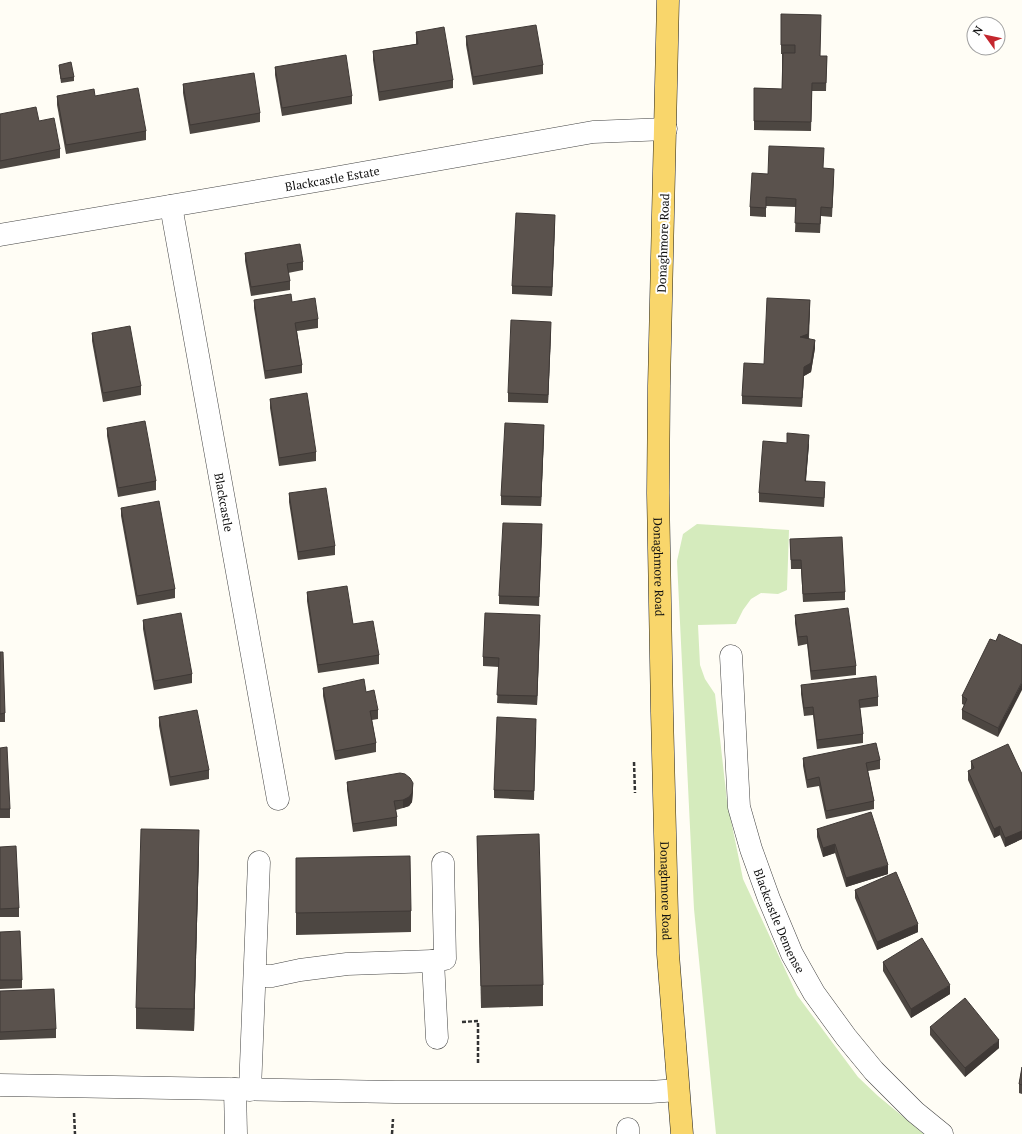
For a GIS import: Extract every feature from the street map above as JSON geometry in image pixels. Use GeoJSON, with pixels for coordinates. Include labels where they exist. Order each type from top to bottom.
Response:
{"type":"FeatureCollection","features":[{"type":"Feature","properties":{"kind":"main road","name":"Donaghmore Road"},"geometry":{"type":"LineString","coordinates":[[668,0],[658,493],[668,954],[682,1134]]}},
{"type":"Feature","properties":{"kind":"street","name":"Blackcastle Estate"},"geometry":{"type":"LineString","coordinates":[[0,235],[336,178],[593,132],[666,130]]}},
{"type":"Feature","properties":{"kind":"street","name":"Blackcastle"},"geometry":{"type":"LineString","coordinates":[[171,206],[278,799]]}},
{"type":"Feature","properties":{"kind":"street","name":"Blackcastle Demense"},"geometry":{"type":"LineString","coordinates":[[732,656],[739,807],[751,849],[792,954],[814,993],[846,1038],[874,1071],[915,1112],[942,1134]]}},
{"type":"Feature","properties":{"kind":"street"},"geometry":{"type":"LineString","coordinates":[[236,1134],[243,1090],[255,976],[259,862]]}},
{"type":"Feature","properties":{"kind":"street"},"geometry":{"type":"LineString","coordinates":[[255,976],[272,976],[300,970],[347,964],[433,961],[445,959],[443,863]]}},
{"type":"Feature","properties":{"kind":"street"},"geometry":{"type":"LineString","coordinates":[[433,961],[436,1030]]}},
{"type":"Feature","properties":{"kind":"street"},"geometry":{"type":"LineString","coordinates":[[0,1085],[395,1092],[650,1092],[678,1090]]}},
{"type":"Feature","properties":{"kind":"path"},"geometry":{"type":"LineString","coordinates":[[436,1030],[478,1021],[478,1092]]}},
{"type":"Feature","properties":{"kind":"green space"},"geometry":{"type":"Polygon","coordinates":[[[697,524],[789,530],[787,590],[778,594],[761,593],[751,599],[743,610],[736,624],[698,625],[700,665],[705,679],[715,694],[727,801],[743,879],[797,995],[858,1077],[878,1096],[924,1134],[716,1134],[694,909],[677,561],[683,534],[697,524]]]}},
{"type":"Feature","properties":{"kind":"building"},"geometry":{"type":"Polygon","coordinates":[[[781,14],[821,15],[820,56],[827,56],[826,83],[812,83],[811,122],[754,121],[754,88],[782,89],[783,53],[795,53],[795,45],[781,45],[781,14]]]}},
{"type":"Feature","properties":{"kind":"building"},"geometry":{"type":"Polygon","coordinates":[[[536,25],[543,65],[473,77],[466,36],[536,25]]]}},
{"type":"Feature","properties":{"kind":"building"},"geometry":{"type":"Polygon","coordinates":[[[444,27],[453,80],[379,92],[373,51],[418,44],[416,32],[444,27]]]}},
{"type":"Feature","properties":{"kind":"building"},"geometry":{"type":"Polygon","coordinates":[[[346,55],[352,96],[282,108],[275,67],[346,55]]]}},
{"type":"Feature","properties":{"kind":"building"},"geometry":{"type":"Polygon","coordinates":[[[71,62],[74,77],[61,79],[59,65],[71,62]]]}},
{"type":"Feature","properties":{"kind":"building"},"geometry":{"type":"Polygon","coordinates":[[[254,73],[260,113],[190,125],[183,84],[254,73]]]}},
{"type":"Feature","properties":{"kind":"building"},"geometry":{"type":"Polygon","coordinates":[[[138,88],[146,131],[66,145],[57,96],[94,89],[95,96],[138,88]]]}},
{"type":"Feature","properties":{"kind":"building"},"geometry":{"type":"Polygon","coordinates":[[[36,107],[39,121],[54,118],[60,149],[0,161],[0,114],[36,107]]]}},
{"type":"Feature","properties":{"kind":"building"},"geometry":{"type":"Polygon","coordinates":[[[769,146],[824,148],[823,168],[834,169],[832,208],[821,207],[820,224],[795,223],[796,199],[766,197],[766,208],[750,207],[752,173],[768,174],[769,146]]]}},
{"type":"Feature","properties":{"kind":"building"},"geometry":{"type":"Polygon","coordinates":[[[516,213],[555,215],[552,287],[512,286],[516,213]]]}},
{"type":"Feature","properties":{"kind":"building"},"geometry":{"type":"Polygon","coordinates":[[[300,244],[303,262],[287,264],[290,281],[251,287],[245,253],[300,244]]]}},
{"type":"Feature","properties":{"kind":"building"},"geometry":{"type":"Polygon","coordinates":[[[291,294],[292,302],[315,298],[318,319],[295,323],[302,365],[265,371],[254,300],[291,294]]]}},
{"type":"Feature","properties":{"kind":"building"},"geometry":{"type":"Polygon","coordinates":[[[767,298],[810,300],[808,334],[800,337],[815,340],[811,363],[804,367],[802,398],[742,396],[744,363],[764,364],[767,298]]]}},
{"type":"Feature","properties":{"kind":"building"},"geometry":{"type":"Polygon","coordinates":[[[511,320],[551,322],[548,395],[508,393],[511,320]]]}},
{"type":"Feature","properties":{"kind":"building"},"geometry":{"type":"Polygon","coordinates":[[[130,326],[141,386],[103,393],[92,333],[130,326]]]}},
{"type":"Feature","properties":{"kind":"building"},"geometry":{"type":"Polygon","coordinates":[[[307,393],[316,452],[279,458],[270,399],[307,393]]]}},
{"type":"Feature","properties":{"kind":"building"},"geometry":{"type":"Polygon","coordinates":[[[145,421],[156,481],[118,488],[107,428],[145,421]]]}},
{"type":"Feature","properties":{"kind":"building"},"geometry":{"type":"Polygon","coordinates":[[[505,423],[544,425],[541,497],[501,496],[505,423]]]}},
{"type":"Feature","properties":{"kind":"building"},"geometry":{"type":"Polygon","coordinates":[[[787,433],[809,435],[805,481],[825,482],[824,498],[759,493],[763,441],[787,443],[787,433]]]}},
{"type":"Feature","properties":{"kind":"building"},"geometry":{"type":"Polygon","coordinates":[[[326,488],[335,546],[298,552],[289,493],[326,488]]]}},
{"type":"Feature","properties":{"kind":"building"},"geometry":{"type":"Polygon","coordinates":[[[159,501],[175,589],[137,596],[121,508],[159,501]]]}},
{"type":"Feature","properties":{"kind":"building"},"geometry":{"type":"Polygon","coordinates":[[[503,523],[542,524],[539,597],[499,596],[503,523]]]}},
{"type":"Feature","properties":{"kind":"building"},"geometry":{"type":"Polygon","coordinates":[[[842,537],[845,592],[803,594],[801,560],[791,560],[790,539],[842,537]]]}},
{"type":"Feature","properties":{"kind":"building"},"geometry":{"type":"Polygon","coordinates":[[[347,586],[353,624],[373,621],[379,655],[318,665],[307,592],[347,586]]]}},
{"type":"Feature","properties":{"kind":"building"},"geometry":{"type":"Polygon","coordinates":[[[848,608],[856,666],[811,671],[807,636],[798,637],[795,615],[848,608]]]}},
{"type":"Feature","properties":{"kind":"building"},"geometry":{"type":"Polygon","coordinates":[[[181,613],[192,674],[154,681],[143,620],[181,613]]]}},
{"type":"Feature","properties":{"kind":"building"},"geometry":{"type":"Polygon","coordinates":[[[485,613],[540,615],[537,696],[497,695],[499,658],[483,657],[485,613]]]}},
{"type":"Feature","properties":{"kind":"building"},"geometry":{"type":"Polygon","coordinates":[[[999,634],[1022,645],[1022,682],[998,728],[962,710],[967,699],[962,696],[990,639],[996,641],[999,634]]]}},
{"type":"Feature","properties":{"kind":"building"},"geometry":{"type":"Polygon","coordinates":[[[0,652],[3,652],[5,713],[0,714],[0,652]]]}},
{"type":"Feature","properties":{"kind":"building"},"geometry":{"type":"Polygon","coordinates":[[[876,676],[878,697],[859,700],[863,734],[817,740],[813,707],[804,708],[801,685],[876,676]]]}},
{"type":"Feature","properties":{"kind":"building"},"geometry":{"type":"Polygon","coordinates":[[[364,679],[366,692],[374,690],[378,710],[370,711],[376,743],[335,751],[323,688],[364,679]]]}},
{"type":"Feature","properties":{"kind":"building"},"geometry":{"type":"Polygon","coordinates":[[[197,710],[209,770],[170,777],[159,717],[197,710]]]}},
{"type":"Feature","properties":{"kind":"building"},"geometry":{"type":"Polygon","coordinates":[[[497,717],[536,719],[534,791],[494,790],[497,717]]]}},
{"type":"Feature","properties":{"kind":"building"},"geometry":{"type":"Polygon","coordinates":[[[876,743],[880,760],[866,763],[874,801],[826,811],[819,777],[807,780],[803,758],[876,743]]]}},
{"type":"Feature","properties":{"kind":"building"},"geometry":{"type":"Polygon","coordinates":[[[1008,744],[1022,774],[1022,831],[1005,838],[1000,826],[994,829],[968,771],[974,768],[971,761],[1008,744]]]}},
{"type":"Feature","properties":{"kind":"building"},"geometry":{"type":"Polygon","coordinates":[[[7,747],[10,809],[0,809],[0,748],[7,747]]]}},
{"type":"Feature","properties":{"kind":"building"},"geometry":{"type":"Polygon","coordinates":[[[400,773],[405,774],[413,783],[412,793],[409,797],[403,800],[394,801],[397,817],[353,824],[347,782],[400,773]]]}},
{"type":"Feature","properties":{"kind":"building"},"geometry":{"type":"Polygon","coordinates":[[[871,812],[888,865],[846,878],[835,844],[823,848],[817,829],[871,812]]]}},
{"type":"Feature","properties":{"kind":"building"},"geometry":{"type":"Polygon","coordinates":[[[141,829],[199,830],[194,1009],[136,1008],[141,829]]]}},
{"type":"Feature","properties":{"kind":"building"},"geometry":{"type":"Polygon","coordinates":[[[539,834],[543,985],[481,986],[477,836],[539,834]]]}},
{"type":"Feature","properties":{"kind":"building"},"geometry":{"type":"Polygon","coordinates":[[[16,846],[19,908],[0,909],[0,847],[16,846]]]}},
{"type":"Feature","properties":{"kind":"building"},"geometry":{"type":"Polygon","coordinates":[[[410,856],[411,911],[296,913],[296,858],[410,856]]]}},
{"type":"Feature","properties":{"kind":"building"},"geometry":{"type":"Polygon","coordinates":[[[896,872],[918,924],[877,942],[855,890],[896,872]]]}},
{"type":"Feature","properties":{"kind":"building"},"geometry":{"type":"Polygon","coordinates":[[[20,931],[22,980],[0,980],[0,932],[20,931]]]}},
{"type":"Feature","properties":{"kind":"building"},"geometry":{"type":"Polygon","coordinates":[[[922,938],[950,985],[911,1009],[883,962],[922,938]]]}},
{"type":"Feature","properties":{"kind":"building"},"geometry":{"type":"Polygon","coordinates":[[[54,989],[56,1029],[0,1032],[0,991],[54,989]]]}},
{"type":"Feature","properties":{"kind":"building"},"geometry":{"type":"Polygon","coordinates":[[[965,998],[999,1040],[965,1068],[930,1027],[965,998]]]}},
{"type":"Feature","properties":{"kind":"building"},"geometry":{"type":"Polygon","coordinates":[[[1022,1067],[1022,1085],[1019,1084],[1022,1067]]]}}]}
